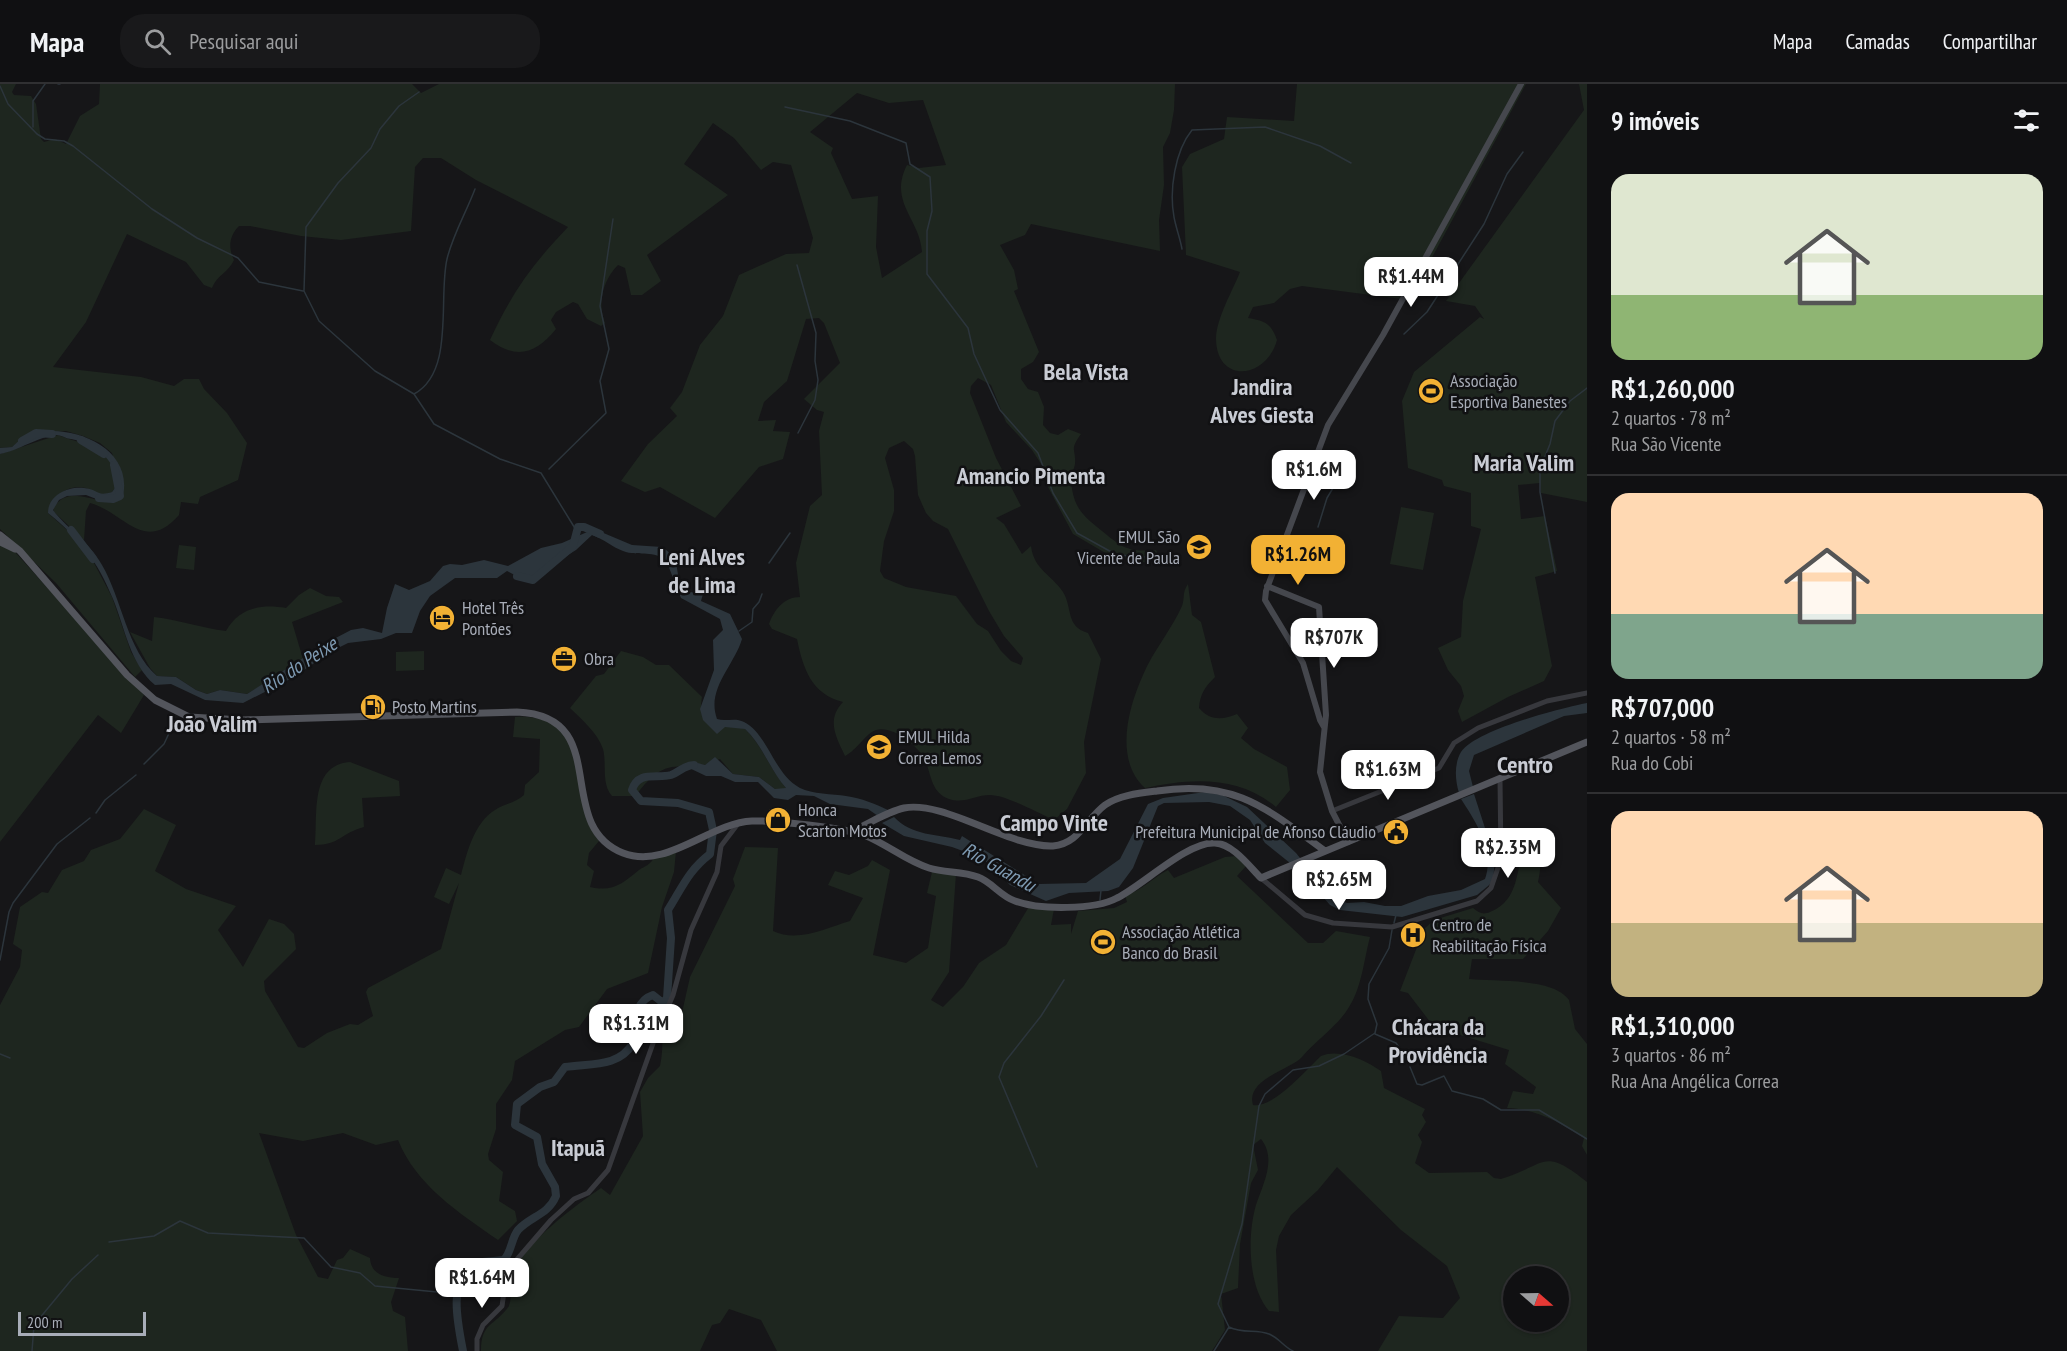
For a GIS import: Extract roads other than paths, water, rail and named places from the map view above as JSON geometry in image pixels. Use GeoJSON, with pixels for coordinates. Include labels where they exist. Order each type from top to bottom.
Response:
{"type":"FeatureCollection","features":[{"type":"Feature","properties":{"kind":"main road"},"geometry":{"type":"LineString","coordinates":[[1324,727],[1303,663],[1265,600],[1267,586],[1328,425],[1374,352],[1521,84]]}},
{"type":"Feature","properties":{"kind":"main road"},"geometry":{"type":"LineString","coordinates":[[0,535],[20,551],[127,675],[155,700],[189,717],[242,720],[436,713],[539,715],[555,724],[575,749],[588,821],[596,835],[610,847],[630,855],[650,856],[737,825],[755,821],[864,835],[922,866],[977,877],[1007,898],[1038,908],[1114,900],[1179,857],[1212,843],[1226,847],[1261,878],[1587,742]]}},
{"type":"Feature","properties":{"kind":"main road"},"geometry":{"type":"LineString","coordinates":[[0,542],[20,551]]}},
{"type":"Feature","properties":{"kind":"main road"},"geometry":{"type":"LineString","coordinates":[[1267,586],[1319,607],[1326,711],[1320,772],[1332,811],[1348,842]]}},
{"type":"Feature","properties":{"kind":"main road"},"geometry":{"type":"LineString","coordinates":[[850,832],[902,808],[921,808],[1030,842],[1053,846],[1071,840],[1102,807],[1118,799],[1172,788],[1206,788],[1234,794],[1260,805],[1325,851]]}},
{"type":"Feature","properties":{"kind":"main road"},"geometry":{"type":"LineString","coordinates":[[864,835],[867,825]]}},
{"type":"Feature","properties":{"kind":"street"},"geometry":{"type":"LineString","coordinates":[[1332,811],[1435,770],[1443,764],[1454,743],[1478,728],[1547,701],[1587,693]]}},
{"type":"Feature","properties":{"kind":"street"},"geometry":{"type":"LineString","coordinates":[[1261,878],[1298,910],[1322,921],[1389,927],[1477,901],[1491,888],[1501,859],[1500,779]]}},
{"type":"Feature","properties":{"kind":"street"},"geometry":{"type":"LineString","coordinates":[[477,1351],[477,1339],[483,1325],[502,1306],[507,1271],[551,1220],[574,1199],[588,1193],[608,1170],[656,1035],[673,995],[686,942],[717,872],[721,846],[737,825]]}},
{"type":"Feature","properties":{"kind":"water"},"geometry":{"type":"Polygon","coordinates":[[[52,431],[80,435],[93,440],[114,457],[121,468],[124,481],[123,496],[99,500],[86,495],[67,496],[59,500],[53,510],[91,549],[102,565],[132,638],[147,665],[157,676],[176,677],[207,694],[220,690],[247,694],[328,642],[351,630],[363,628],[382,633],[395,584],[409,590],[430,581],[443,566],[450,564],[462,565],[484,560],[508,566],[541,548],[562,543],[594,529],[632,545],[662,547],[675,560],[682,588],[703,594],[701,601],[730,614],[742,639],[718,688],[715,698],[717,719],[741,721],[752,728],[783,773],[800,788],[816,793],[857,798],[890,811],[878,816],[868,809],[830,804],[814,796],[796,795],[788,800],[774,798],[758,782],[735,782],[721,776],[706,776],[685,766],[694,762],[705,765],[715,757],[733,774],[759,777],[775,789],[786,788],[757,743],[745,729],[725,727],[717,734],[703,720],[700,709],[714,670],[713,640],[723,630],[720,619],[681,598],[666,560],[654,555],[623,551],[592,535],[576,550],[531,578],[524,580],[507,571],[497,578],[455,578],[430,596],[420,611],[412,633],[396,633],[381,639],[348,643],[330,652],[294,677],[243,703],[205,700],[171,684],[155,685],[134,656],[101,573],[78,541],[48,513],[51,501],[66,490],[78,488],[103,494],[112,492],[118,484],[108,460],[88,444],[57,435],[0,454],[0,448],[12,447],[23,437],[52,431]]]}},
{"type":"Feature","properties":{"kind":"water"},"geometry":{"type":"Polygon","coordinates":[[[1587,703],[1587,713],[1564,716],[1474,755],[1469,771],[1473,787],[1459,793],[1456,777],[1457,762],[1461,752],[1470,744],[1483,736],[1520,721],[1587,703]]]}},
{"type":"Feature","properties":{"kind":"water"},"geometry":{"type":"Polygon","coordinates":[[[1205,792],[1222,795],[1247,807],[1296,853],[1330,895],[1347,903],[1364,902],[1385,906],[1401,906],[1428,896],[1461,890],[1485,879],[1488,858],[1486,847],[1478,827],[1461,799],[1474,794],[1495,859],[1493,881],[1477,895],[1402,917],[1340,910],[1330,905],[1300,871],[1265,843],[1250,820],[1230,806],[1209,802],[1164,803],[1158,806],[1133,868],[1119,887],[1108,891],[1069,893],[1046,901],[1010,885],[982,858],[952,847],[904,836],[882,823],[894,817],[917,831],[960,840],[962,836],[1039,884],[1086,883],[1120,859],[1148,804],[1163,798],[1205,792]]]}},
{"type":"Feature","properties":{"kind":"waterway"},"geometry":{"type":"LineString","coordinates":[[33,127],[33,101],[45,84]]}},
{"type":"Feature","properties":{"kind":"waterway"},"geometry":{"type":"LineString","coordinates":[[0,86],[8,104],[37,134],[45,139],[64,141],[73,146],[152,209],[197,238],[238,258],[259,282],[303,291]]}},
{"type":"Feature","properties":{"kind":"waterway"},"geometry":{"type":"LineString","coordinates":[[419,92],[399,106],[380,129],[371,148],[338,183],[306,227],[304,291],[319,321],[375,371],[414,394],[434,424],[500,459],[541,473],[576,530]]}},
{"type":"Feature","properties":{"kind":"waterway"},"geometry":{"type":"LineString","coordinates":[[785,107],[850,121],[906,143],[910,164],[930,177],[932,211],[927,231],[927,274],[968,328],[974,354],[1000,410],[1038,453],[1053,493],[1077,533],[1115,554],[1140,558],[1152,555]]}},
{"type":"Feature","properties":{"kind":"waterway"},"geometry":{"type":"LineString","coordinates":[[1182,249],[1174,217],[1173,183],[1181,149],[1192,130],[1265,127],[1320,146],[1351,163]]}},
{"type":"Feature","properties":{"kind":"waterway"},"geometry":{"type":"LineString","coordinates":[[1404,334],[1427,312],[1484,224],[1507,174],[1523,152]]}},
{"type":"Feature","properties":{"kind":"waterway"},"geometry":{"type":"LineString","coordinates":[[414,394],[427,383],[435,369],[440,352],[447,259],[475,189]]}},
{"type":"Feature","properties":{"kind":"waterway"},"geometry":{"type":"LineString","coordinates":[[549,469],[606,413],[600,381],[609,349],[600,306],[613,219]]}},
{"type":"Feature","properties":{"kind":"waterway"},"geometry":{"type":"LineString","coordinates":[[797,265],[816,333],[815,361],[818,380],[815,400],[798,433]]}},
{"type":"Feature","properties":{"kind":"waterway"},"geometry":{"type":"LineString","coordinates":[[1555,573],[1540,492],[1540,469],[1550,444],[1555,421],[1570,401],[1587,388]]}},
{"type":"Feature","properties":{"kind":"waterway","name":"Rio do Peixe"},"geometry":{"type":"LineString","coordinates":[[22,441],[36,433],[52,434]]}},
{"type":"Feature","properties":{"kind":"waterway","name":"Rio do Peixe"},"geometry":{"type":"LineString","coordinates":[[81,440],[104,454]]}},
{"type":"Feature","properties":{"kind":"waterway"},"geometry":{"type":"LineString","coordinates":[[1318,527],[1327,498],[1352,456]]}},
{"type":"Feature","properties":{"kind":"waterway","name":"Rio do Peixe"},"geometry":{"type":"LineString","coordinates":[[99,498],[113,499],[120,496],[114,465]]}},
{"type":"Feature","properties":{"kind":"waterway","name":"Rio do Peixe"},"geometry":{"type":"LineString","coordinates":[[517,576],[533,580],[573,546],[578,527],[584,527],[600,534]]}},
{"type":"Feature","properties":{"kind":"waterway","name":"Rio do Peixe"},"geometry":{"type":"LineString","coordinates":[[71,530],[93,559]]}},
{"type":"Feature","properties":{"kind":"waterway"},"geometry":{"type":"LineString","coordinates":[[769,563],[790,533]]}},
{"type":"Feature","properties":{"kind":"waterway"},"geometry":{"type":"LineString","coordinates":[[739,631],[752,622],[753,609],[762,594]]}},
{"type":"Feature","properties":{"kind":"waterway"},"geometry":{"type":"LineString","coordinates":[[144,764],[164,744],[171,729],[180,719]]}},
{"type":"Feature","properties":{"kind":"waterway","name":"Rio Guandu"},"geometry":{"type":"LineString","coordinates":[[463,1351],[457,1316],[457,1292],[465,1271],[472,1263],[504,1260],[518,1230],[549,1207],[556,1196],[555,1187],[542,1164],[537,1137],[515,1125],[517,1104],[540,1087],[554,1082],[565,1067],[603,1063],[620,1057],[633,1043],[638,1009],[642,1003],[653,995],[663,1003],[667,998],[671,938],[668,910],[691,873],[710,854],[713,830],[709,812],[678,803],[641,801],[632,790],[635,784],[643,778],[671,775],[687,766],[694,765]]}},
{"type":"Feature","properties":{"kind":"waterway"},"geometry":{"type":"LineString","coordinates":[[96,813],[105,800],[136,775]]}},
{"type":"Feature","properties":{"kind":"waterway"},"geometry":{"type":"LineString","coordinates":[[0,960],[9,912],[13,903],[57,844],[90,818]]}},
{"type":"Feature","properties":{"kind":"waterway"},"geometry":{"type":"LineString","coordinates":[[1100,900],[1101,890]]}},
{"type":"Feature","properties":{"kind":"waterway"},"geometry":{"type":"LineString","coordinates":[[1394,923],[1396,915]]}},
{"type":"Feature","properties":{"kind":"waterway"},"geometry":{"type":"LineString","coordinates":[[1293,1351],[1269,1334],[1229,1327],[1218,1304],[1242,1224],[1259,1106],[1265,1094],[1293,1070],[1319,1066],[1344,1054],[1375,1033],[1377,1024],[1368,999],[1369,984],[1389,948],[1392,930]]}},
{"type":"Feature","properties":{"kind":"waterway"},"geometry":{"type":"LineString","coordinates":[[1037,1167],[999,1077],[1004,1063],[1041,1016],[1064,980]]}},
{"type":"Feature","properties":{"kind":"waterway"},"geometry":{"type":"LineString","coordinates":[[1375,1034],[1396,1043],[1408,1060]]}},
{"type":"Feature","properties":{"kind":"waterway"},"geometry":{"type":"LineString","coordinates":[[0,1054],[10,1058]]}},
{"type":"Feature","properties":{"kind":"waterway"},"geometry":{"type":"LineString","coordinates":[[1410,1067],[1417,1084],[1422,1085],[1444,1076],[1452,1091],[1483,1099],[1501,1110],[1539,1110],[1587,1139]]}},
{"type":"Feature","properties":{"kind":"waterway"},"geometry":{"type":"LineString","coordinates":[[109,1242],[154,1236],[180,1221],[208,1233],[304,1238],[331,1267],[360,1273],[375,1286],[437,1292],[459,1289]]}},
{"type":"Feature","properties":{"kind":"waterway"},"geometry":{"type":"LineString","coordinates":[[32,1351],[34,1325],[72,1279],[98,1255]]}},
{"type":"Feature","properties":{"kind":"waterway"},"geometry":{"type":"LineString","coordinates":[[1214,1351],[1229,1327]]}},
{"type":"Feature","properties":{"kind":"place","name":"Associação Esportiva Banestes"},"geometry":{"type":"Point","coordinates":[1431,391]}},
{"type":"Feature","properties":{"kind":"place","name":"EMUL São Vicente de Paula"},"geometry":{"type":"Point","coordinates":[1199,547]}},
{"type":"Feature","properties":{"kind":"place","name":"Hotel Três Pontões"},"geometry":{"type":"Point","coordinates":[442,618]}},
{"type":"Feature","properties":{"kind":"place","name":"Obra"},"geometry":{"type":"Point","coordinates":[564,659]}},
{"type":"Feature","properties":{"kind":"place","name":"Posto Martins"},"geometry":{"type":"Point","coordinates":[373,707]}},
{"type":"Feature","properties":{"kind":"place","name":"EMUL Hilda Correa Lemos"},"geometry":{"type":"Point","coordinates":[879,747]}},
{"type":"Feature","properties":{"kind":"place","name":"Honca Scarton Motos"},"geometry":{"type":"Point","coordinates":[778,820]}},
{"type":"Feature","properties":{"kind":"place","name":"Prefeitura Municipal de Afonso Cláudio"},"geometry":{"type":"Point","coordinates":[1396,832]}},
{"type":"Feature","properties":{"kind":"place","name":"Centro de Reabilitação Física"},"geometry":{"type":"Point","coordinates":[1413,935]}},
{"type":"Feature","properties":{"kind":"place","name":"Associação Atlética Banco do Brasil"},"geometry":{"type":"Point","coordinates":[1103,942]}},
{"type":"Feature","properties":{"kind":"district","name":"Bela Vista"},"geometry":{"type":"Point","coordinates":[1086,372]}},
{"type":"Feature","properties":{"kind":"district","name":"Jandira Alves Giesta"},"geometry":{"type":"Point","coordinates":[1262,401]}},
{"type":"Feature","properties":{"kind":"district","name":"Maria Valim"},"geometry":{"type":"Point","coordinates":[1524,463]}},
{"type":"Feature","properties":{"kind":"district","name":"Amancio Pimenta"},"geometry":{"type":"Point","coordinates":[1031,476]}},
{"type":"Feature","properties":{"kind":"district","name":"Leni Alves de Lima"},"geometry":{"type":"Point","coordinates":[702,571]}},
{"type":"Feature","properties":{"kind":"district","name":"João Valim"},"geometry":{"type":"Point","coordinates":[212,724]}},
{"type":"Feature","properties":{"kind":"district","name":"Centro"},"geometry":{"type":"Point","coordinates":[1525,765]}},
{"type":"Feature","properties":{"kind":"district","name":"Campo Vinte"},"geometry":{"type":"Point","coordinates":[1054,823]}},
{"type":"Feature","properties":{"kind":"district","name":"Chácara da Providência"},"geometry":{"type":"Point","coordinates":[1438,1041]}},
{"type":"Feature","properties":{"kind":"district","name":"Itapuã"},"geometry":{"type":"Point","coordinates":[578,1148]}}]}
